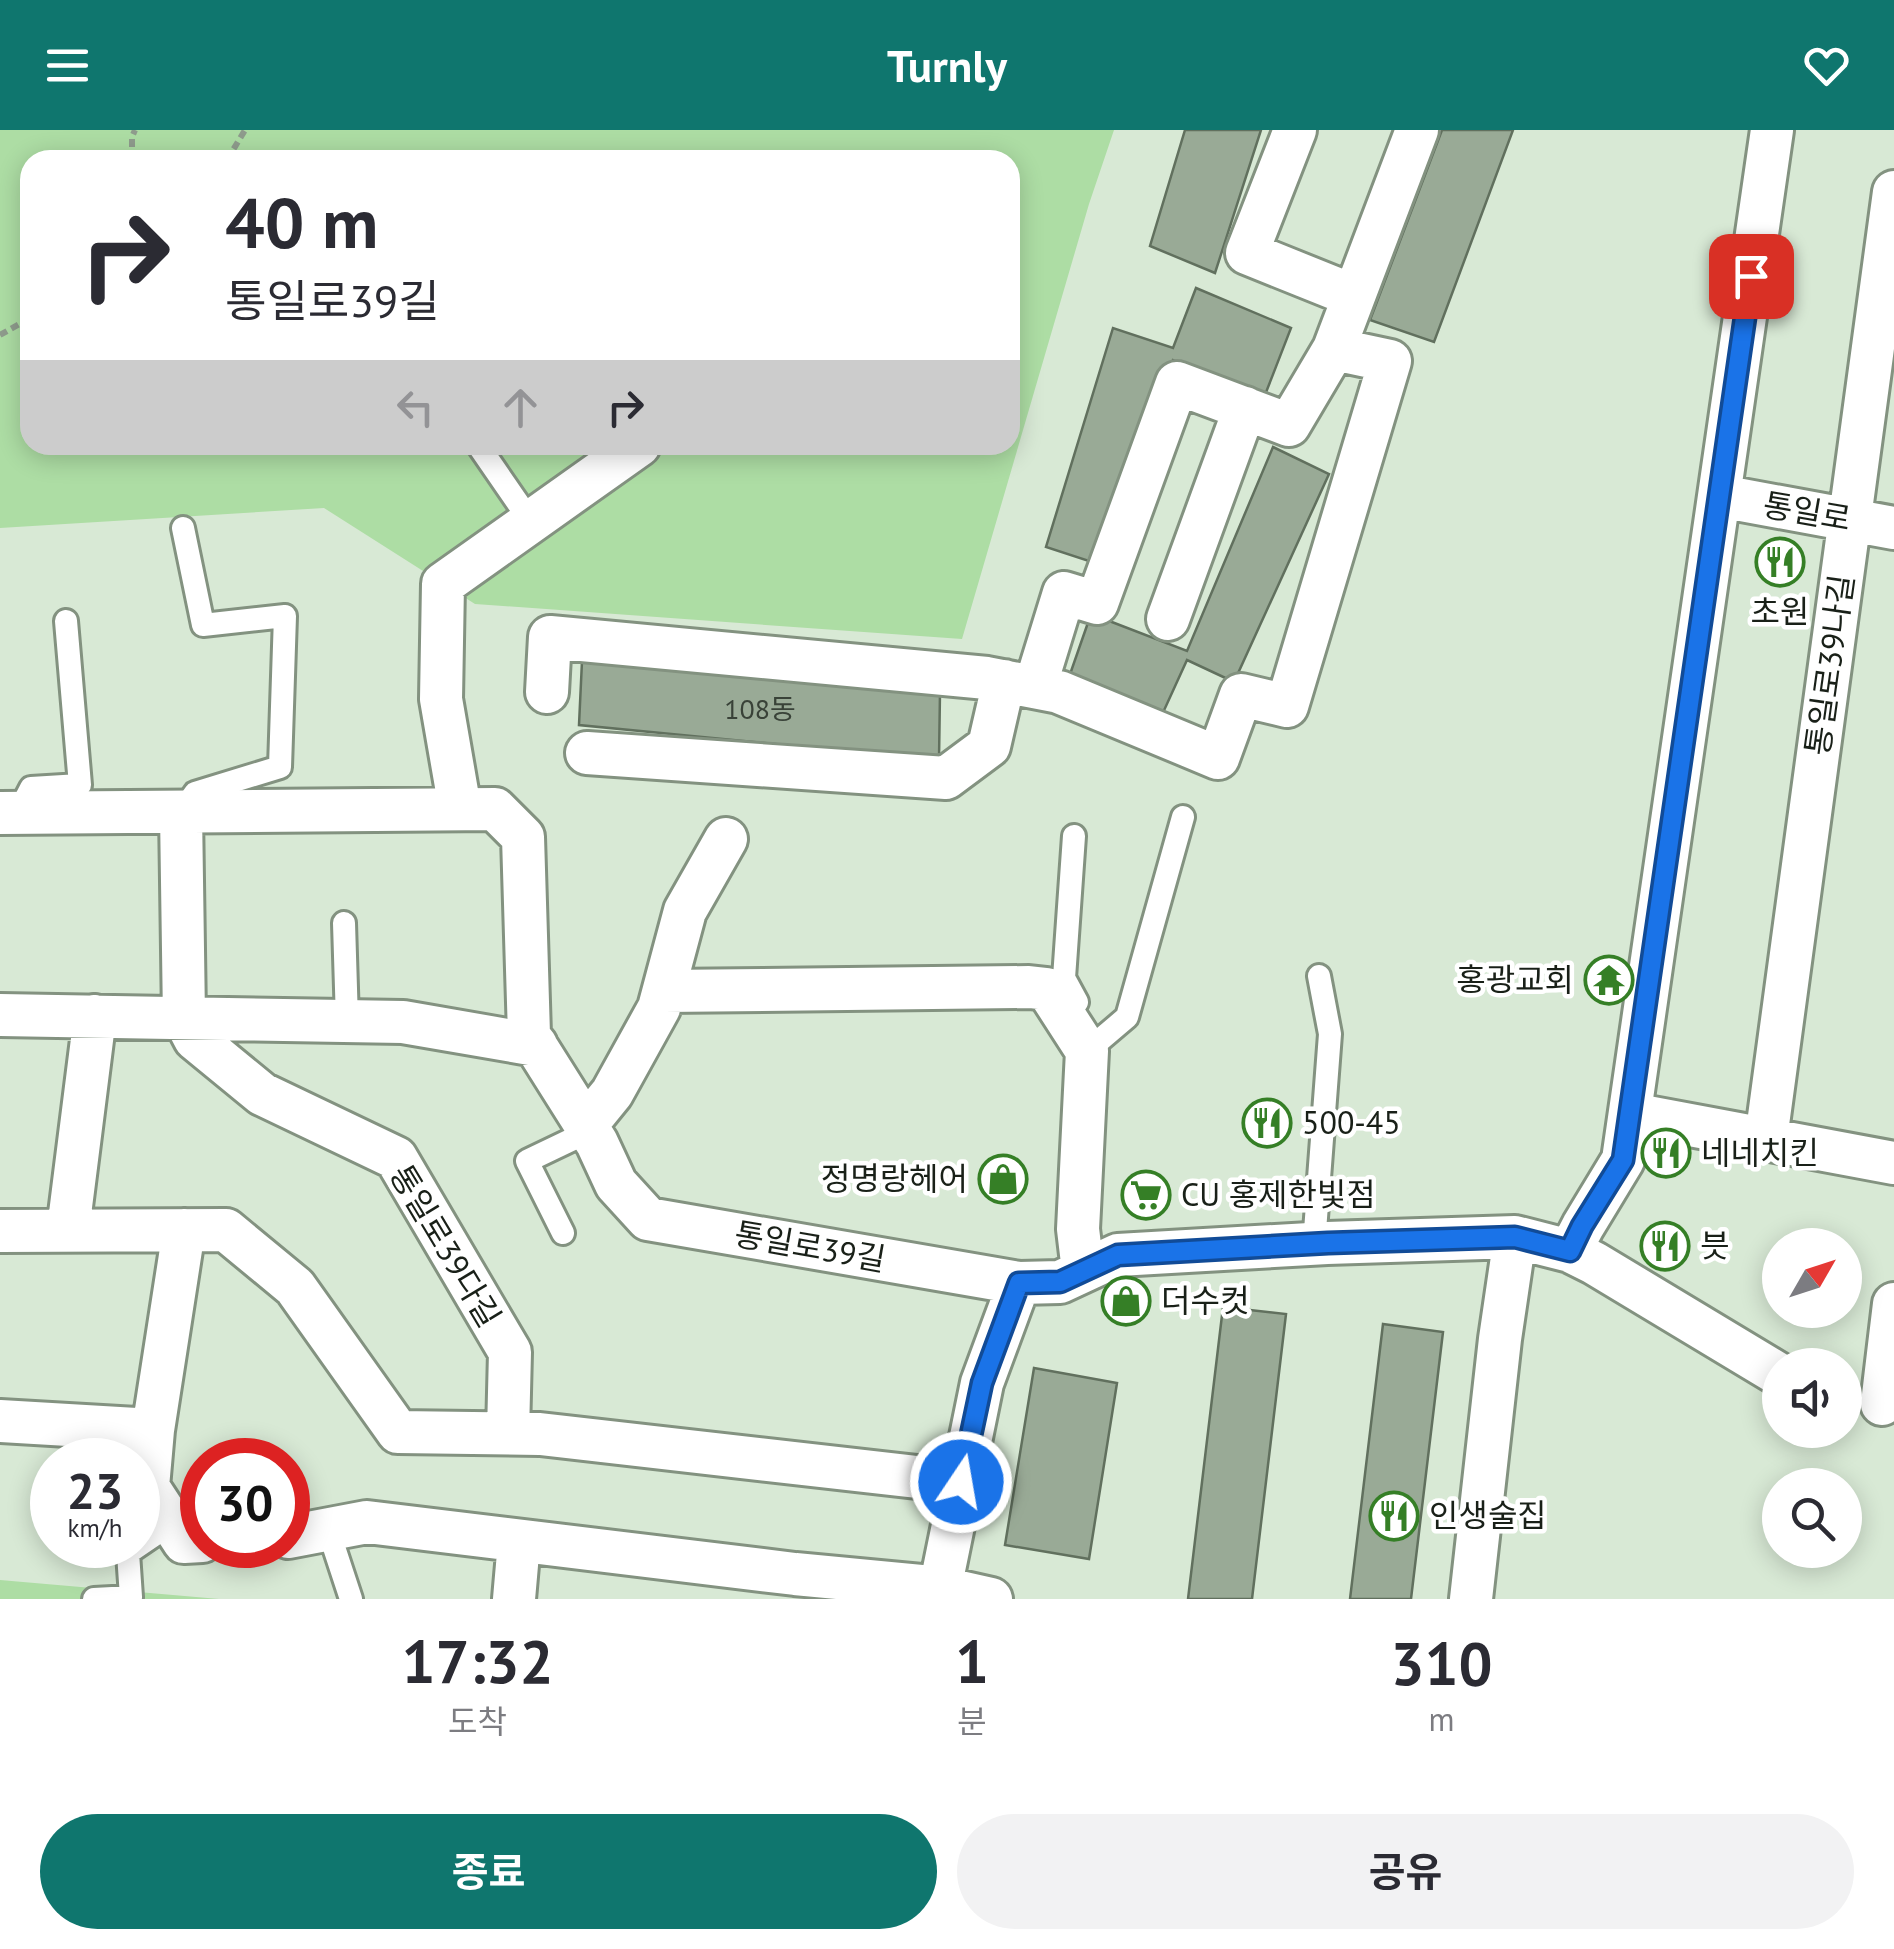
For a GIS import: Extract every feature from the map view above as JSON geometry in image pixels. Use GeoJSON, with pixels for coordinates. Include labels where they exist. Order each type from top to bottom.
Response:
{"type":"FeatureCollection","features":[{"type":"Feature","properties":{"kind":"street"},"geometry":{"type":"LineString","coordinates":[[1295,130],[1247,253],[1354,296]]}},
{"type":"Feature","properties":{"kind":"street"},"geometry":{"type":"LineString","coordinates":[[587,753],[946,778],[989,746],[1064,593],[1097,603],[1177,383],[1289,425],[1334,349],[1416,130]]}},
{"type":"Feature","properties":{"kind":"street"},"geometry":{"type":"LineString","coordinates":[[1570,1251],[1623,1160],[1772,130]]}},
{"type":"Feature","properties":{"kind":"street","name":"통일로39나길"},"geometry":{"type":"LineString","coordinates":[[1766,1139],[1894,192]]}},
{"type":"Feature","properties":{"kind":"street"},"geometry":{"type":"LineString","coordinates":[[547,692],[550,636],[1019,684],[1058,692],[1218,758],[1241,695],[1287,706],[1390,362],[1334,349]]}},
{"type":"Feature","properties":{"kind":"street"},"geometry":{"type":"LineString","coordinates":[[1168,619],[1245,408]]}},
{"type":"Feature","properties":{"kind":"street"},"geometry":{"type":"LineString","coordinates":[[460,810],[441,699],[443,584],[625,455]]}},
{"type":"Feature","properties":{"kind":"street","name":"통일로"},"geometry":{"type":"LineString","coordinates":[[1720,496],[1894,528]]}},
{"type":"Feature","properties":{"kind":"street","name":"통일로39길"},"geometry":{"type":"LineString","coordinates":[[9,813],[495,809],[522,837],[529,1035],[597,1142],[616,1184],[648,1219],[1019,1283],[1060,1282],[1118,1255],[1515,1237],[1570,1251],[1594,1262],[1762,1364]]}},
{"type":"Feature","properties":{"kind":"street"},"geometry":{"type":"LineString","coordinates":[[181,812],[184,1018]]}},
{"type":"Feature","properties":{"kind":"street"},"geometry":{"type":"LineString","coordinates":[[586,1125],[612,1093],[659,1008],[685,911],[726,839]]}},
{"type":"Feature","properties":{"kind":"street"},"geometry":{"type":"LineString","coordinates":[[664,990],[1048,989],[1086,1052],[1078,1229],[1083,1271]]}},
{"type":"Feature","properties":{"kind":"street"},"geometry":{"type":"LineString","coordinates":[[0,1014],[403,1022],[536,1045]]}},
{"type":"Feature","properties":{"kind":"street"},"geometry":{"type":"LineString","coordinates":[[68,1230],[95,1016]]}},
{"type":"Feature","properties":{"kind":"street","name":"통일로39다길"},"geometry":{"type":"LineString","coordinates":[[184,1018],[195,1039],[262,1094],[396,1158],[510,1352],[508,1433]]}},
{"type":"Feature","properties":{"kind":"street"},"geometry":{"type":"LineString","coordinates":[[1631,1114],[1894,1163]]}},
{"type":"Feature","properties":{"kind":"street"},"geometry":{"type":"LineString","coordinates":[[180,1524],[148,1487],[152,1430],[184,1230]]}},
{"type":"Feature","properties":{"kind":"street"},"geometry":{"type":"LineString","coordinates":[[0,1231],[226,1230],[294,1287],[398,1432],[540,1434],[961,1482]]}},
{"type":"Feature","properties":{"kind":"street"},"geometry":{"type":"LineString","coordinates":[[1471,1599],[1515,1237]]}},
{"type":"Feature","properties":{"kind":"street"},"geometry":{"type":"LineString","coordinates":[[940,1593],[982,1383],[1019,1283]]}},
{"type":"Feature","properties":{"kind":"street"},"geometry":{"type":"LineString","coordinates":[[1874,1406],[1894,1304]]}},
{"type":"Feature","properties":{"kind":"street"},"geometry":{"type":"LineString","coordinates":[[0,1422],[152,1430]]}},
{"type":"Feature","properties":{"kind":"street"},"geometry":{"type":"LineString","coordinates":[[310,1533],[367,1522],[520,1542],[712,1582],[991,1599]]}},
{"type":"Feature","properties":{"kind":"street"},"geometry":{"type":"LineString","coordinates":[[514,1599],[520,1542]]}},
{"type":"Feature","properties":{"kind":"lane"},"geometry":{"type":"LineString","coordinates":[[485,455],[531,522]]}},
{"type":"Feature","properties":{"kind":"lane"},"geometry":{"type":"LineString","coordinates":[[181,812],[196,793],[280,767],[285,616],[203,625],[183,528]]}},
{"type":"Feature","properties":{"kind":"lane","name":"통일로39길"},"geometry":{"type":"LineString","coordinates":[[9,813],[31,788],[80,785],[66,621]]}},
{"type":"Feature","properties":{"kind":"lane"},"geometry":{"type":"LineString","coordinates":[[1086,1052],[1127,1017],[1183,817]]}},
{"type":"Feature","properties":{"kind":"lane"},"geometry":{"type":"LineString","coordinates":[[1074,836],[1064,978],[1090,1025],[1086,1052]]}},
{"type":"Feature","properties":{"kind":"lane"},"geometry":{"type":"LineString","coordinates":[[344,923],[347,1021]]}},
{"type":"Feature","properties":{"kind":"lane"},"geometry":{"type":"LineString","coordinates":[[1314,1244],[1330,1034],[1319,976]]}},
{"type":"Feature","properties":{"kind":"lane"},"geometry":{"type":"LineString","coordinates":[[564,1233],[527,1161],[575,1138],[586,1125]]}},
{"type":"Feature","properties":{"kind":"lane"},"geometry":{"type":"LineString","coordinates":[[94,1599],[131,1597],[128,1553],[180,1534]]}},
{"type":"Feature","properties":{"kind":"lane"},"geometry":{"type":"LineString","coordinates":[[310,1536],[351,1599]]}},
{"type":"Feature","properties":{"kind":"green space"},"geometry":{"type":"Polygon","coordinates":[[[0,130],[1114,130],[1020,440],[1020,150],[20,150],[20,455],[1016,455],[962,639],[475,604],[324,508],[0,528],[0,130]]]}},
{"type":"Feature","properties":{"kind":"green space"},"geometry":{"type":"Polygon","coordinates":[[[0,1580],[219,1599],[0,1599],[0,1580]]]}},
{"type":"Feature","properties":{"kind":"building"},"geometry":{"type":"Polygon","coordinates":[[[1185,130],[1261,130],[1215,273],[1150,246],[1185,130]]]}},
{"type":"Feature","properties":{"kind":"building"},"geometry":{"type":"Polygon","coordinates":[[[1442,130],[1513,130],[1434,342],[1370,320],[1442,130]]]}},
{"type":"Feature","properties":{"kind":"building"},"geometry":{"type":"Polygon","coordinates":[[[1196,288],[1291,328],[1265,395],[1173,360],[1101,565],[1046,547],[1113,328],[1173,348],[1196,288]]]}},
{"type":"Feature","properties":{"kind":"building"},"geometry":{"type":"Polygon","coordinates":[[[1273,447],[1329,474],[1234,682],[1187,660],[1161,717],[1068,680],[1091,614],[1187,651],[1273,447]]]}},
{"type":"Feature","properties":{"kind":"building"},"geometry":{"type":"Polygon","coordinates":[[[582,661],[940,692],[939,760],[579,725],[582,661]]]}},
{"type":"Feature","properties":{"kind":"building"},"geometry":{"type":"Polygon","coordinates":[[[1223,1307],[1286,1314],[1252,1599],[1188,1599],[1223,1307]]]}},
{"type":"Feature","properties":{"kind":"building"},"geometry":{"type":"Polygon","coordinates":[[[1383,1324],[1443,1332],[1411,1599],[1350,1599],[1383,1324]]]}},
{"type":"Feature","properties":{"kind":"building"},"geometry":{"type":"Polygon","coordinates":[[[1034,1368],[1117,1383],[1089,1559],[1005,1545],[1034,1368]]]}},
{"type":"Feature","properties":{"kind":"place","name":"초원"},"geometry":{"type":"Point","coordinates":[1780,562]}},
{"type":"Feature","properties":{"kind":"place","name":"홍광교회"},"geometry":{"type":"Point","coordinates":[1609,980]}},
{"type":"Feature","properties":{"kind":"place","name":"500-45"},"geometry":{"type":"Point","coordinates":[1267,1123]}},
{"type":"Feature","properties":{"kind":"place","name":"네네치킨"},"geometry":{"type":"Point","coordinates":[1666,1153]}},
{"type":"Feature","properties":{"kind":"place","name":"정명랑헤어"},"geometry":{"type":"Point","coordinates":[1003,1179]}},
{"type":"Feature","properties":{"kind":"place","name":"CU 홍제한빛점"},"geometry":{"type":"Point","coordinates":[1146,1195]}},
{"type":"Feature","properties":{"kind":"place","name":"븟"},"geometry":{"type":"Point","coordinates":[1665,1246]}},
{"type":"Feature","properties":{"kind":"place","name":"더수컷"},"geometry":{"type":"Point","coordinates":[1126,1301]}},
{"type":"Feature","properties":{"kind":"place","name":"인생술집"},"geometry":{"type":"Point","coordinates":[1394,1516]}},
{"type":"Feature","properties":{"kind":"route"},"geometry":{"type":"LineString","coordinates":[[961,1482],[982,1383],[1019,1283],[1060,1282],[1118,1255],[1515,1237],[1570,1251],[1623,1160],[1751,276]]}}]}
